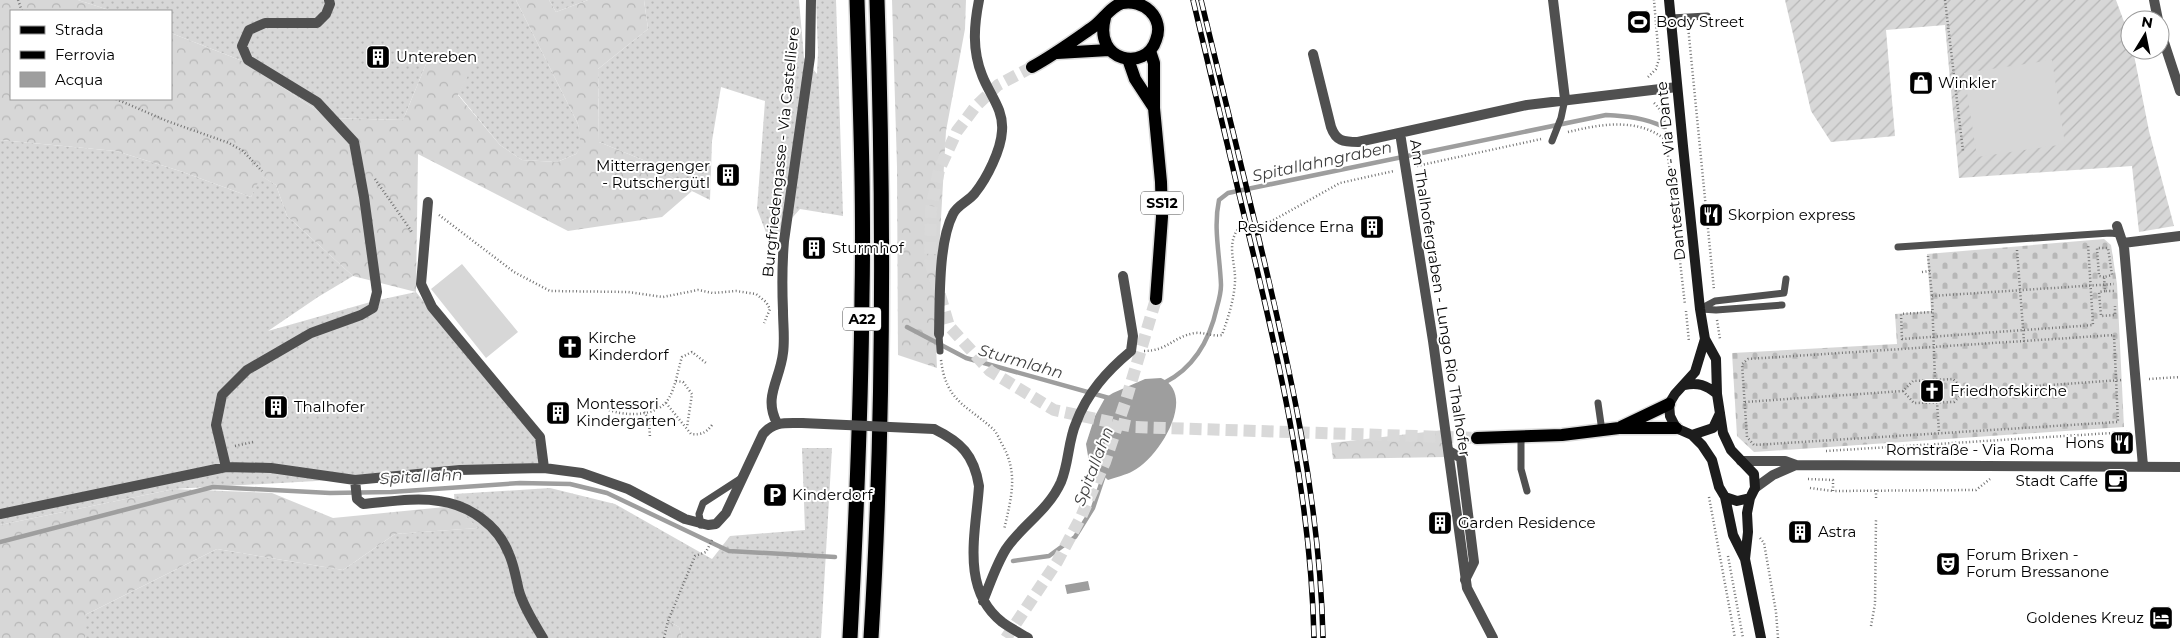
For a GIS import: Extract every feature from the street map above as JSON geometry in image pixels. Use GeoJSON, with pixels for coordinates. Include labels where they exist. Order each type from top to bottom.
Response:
{"type":"FeatureCollection","features":[{"type":"Feature","properties":{"kind":"highway","name":"A22"},"geometry":{"type":"LineString","coordinates":[[850,638],[861,387],[861,109],[857,0]]}},
{"type":"Feature","properties":{"kind":"highway","name":"A22"},"geometry":{"type":"LineString","coordinates":[[871,638],[883,261],[878,0]]}},
{"type":"Feature","properties":{"kind":"main road","name":"Dantestraße - Via Dante"},"geometry":{"type":"LineString","coordinates":[[1669,0],[1700,309],[1705,339],[1716,359],[1723,432],[1731,450],[1754,474],[1755,488]]}},
{"type":"Feature","properties":{"kind":"main road","name":"SS12"},"geometry":{"type":"LineString","coordinates":[[1110,9],[1133,2],[1144,3],[1157,22],[1156,42],[1150,51],[1154,63],[1154,108],[1161,182],[1162,217],[1156,299]]}},
{"type":"Feature","properties":{"kind":"main road"},"geometry":{"type":"LineString","coordinates":[[1110,9],[1102,29],[1103,40],[1109,50],[1118,56],[1128,59],[1140,57],[1150,51]]}},
{"type":"Feature","properties":{"kind":"main road"},"geometry":{"type":"LineString","coordinates":[[1032,67],[1057,54],[1110,9]]}},
{"type":"Feature","properties":{"kind":"main road"},"geometry":{"type":"LineString","coordinates":[[1057,54],[1109,50]]}},
{"type":"Feature","properties":{"kind":"main road","name":"SS12"},"geometry":{"type":"LineString","coordinates":[[1128,59],[1135,79],[1154,108]]}},
{"type":"Feature","properties":{"kind":"main road","name":"Dantestraße - Via Dante"},"geometry":{"type":"LineString","coordinates":[[1669,404],[1675,394],[1695,372],[1705,339]]}},
{"type":"Feature","properties":{"kind":"main road"},"geometry":{"type":"LineString","coordinates":[[1684,385],[1696,383],[1708,386],[1718,394]]}},
{"type":"Feature","properties":{"kind":"main road"},"geometry":{"type":"LineString","coordinates":[[1619,428],[1669,404],[1670,416],[1676,428]]}},
{"type":"Feature","properties":{"kind":"main road"},"geometry":{"type":"LineString","coordinates":[[1692,435],[1713,428],[1720,412]]}},
{"type":"Feature","properties":{"kind":"main road"},"geometry":{"type":"LineString","coordinates":[[1477,438],[1521,438],[1619,428],[1676,428],[1692,435],[1702,445],[1712,460],[1718,488],[1724,497],[1733,535],[1745,559],[1761,638]]}},
{"type":"Feature","properties":{"kind":"main road"},"geometry":{"type":"LineString","coordinates":[[1745,559],[1748,532],[1747,513],[1750,498],[1755,488]]}},
{"type":"Feature","properties":{"kind":"main road"},"geometry":{"type":"LineString","coordinates":[[1724,497],[1737,501],[1750,498]]}},
{"type":"Feature","properties":{"kind":"street"},"geometry":{"type":"LineString","coordinates":[[226,467],[216,425],[222,395],[247,370],[311,333],[361,315],[373,308],[377,292],[364,197],[354,142],[317,102],[248,60],[242,46],[249,30],[265,24],[317,23],[326,14],[330,4],[329,0]]}},
{"type":"Feature","properties":{"kind":"street","name":"Burgfriedengasse - Via Castelliere"},"geometry":{"type":"LineString","coordinates":[[777,423],[770,411],[770,398],[779,377],[784,351],[783,249],[810,57],[811,0]]}},
{"type":"Feature","properties":{"kind":"street"},"geometry":{"type":"LineString","coordinates":[[939,336],[941,278],[946,234],[953,212],[975,194],[996,156],[1002,132],[1002,114],[982,75],[974,44],[975,20],[979,0]]}},
{"type":"Feature","properties":{"kind":"street"},"geometry":{"type":"LineString","coordinates":[[1554,0],[1565,99]]}},
{"type":"Feature","properties":{"kind":"street","name":"Am Thalhofergraben - Lungo Rio Thalhofer"},"geometry":{"type":"LineString","coordinates":[[1313,54],[1334,136],[1343,142],[1358,142],[1527,105],[1677,87]]}},
{"type":"Feature","properties":{"kind":"street"},"geometry":{"type":"LineString","coordinates":[[2170,60],[2180,91]]}},
{"type":"Feature","properties":{"kind":"street","name":"Am Thalhofergraben - Lungo Rio Thalhofer"},"geometry":{"type":"LineString","coordinates":[[1400,133],[1449,451],[1465,580]]}},
{"type":"Feature","properties":{"kind":"street"},"geometry":{"type":"LineString","coordinates":[[427,205],[421,284],[432,306],[540,437],[544,468]]}},
{"type":"Feature","properties":{"kind":"street"},"geometry":{"type":"LineString","coordinates":[[2143,466],[2128,284],[2120,234],[2180,236]]}},
{"type":"Feature","properties":{"kind":"street"},"geometry":{"type":"LineString","coordinates":[[983,601],[1006,549],[1036,519],[1051,500],[1062,481],[1075,423],[1090,394],[1110,369],[1131,351],[1133,336],[1123,276]]}},
{"type":"Feature","properties":{"kind":"street"},"geometry":{"type":"LineString","coordinates":[[0,514],[226,467],[271,468],[355,483],[460,470],[544,468],[582,473],[628,489],[685,519],[701,525],[716,524],[726,513],[763,434],[769,426],[777,423],[802,423],[934,429],[954,438],[966,451],[977,474],[979,486],[973,558],[975,581],[983,601],[1001,622],[1028,638]]}},
{"type":"Feature","properties":{"kind":"street"},"geometry":{"type":"LineString","coordinates":[[1449,451],[1461,458],[1474,562],[1465,580],[1466,588],[1493,638]]}},
{"type":"Feature","properties":{"kind":"street","name":"Romstraße - Via Roma"},"geometry":{"type":"LineString","coordinates":[[1741,462],[1785,461],[1796,465],[2180,467]]}},
{"type":"Feature","properties":{"kind":"street","name":"Romstraße - Via Roma"},"geometry":{"type":"LineString","coordinates":[[1755,488],[1773,475],[1796,465]]}},
{"type":"Feature","properties":{"kind":"street"},"geometry":{"type":"LineString","coordinates":[[355,483],[357,499],[363,504],[411,500],[439,501],[464,508],[486,522],[499,534],[509,553],[520,593],[532,621],[544,638]]}},
{"type":"Feature","properties":{"kind":"lane"},"geometry":{"type":"LineString","coordinates":[[1671,18],[1707,16]]}},
{"type":"Feature","properties":{"kind":"lane"},"geometry":{"type":"LineString","coordinates":[[1552,141],[1561,118],[1565,99]]}},
{"type":"Feature","properties":{"kind":"lane"},"geometry":{"type":"LineString","coordinates":[[1898,247],[2110,233],[2120,234]]}},
{"type":"Feature","properties":{"kind":"lane"},"geometry":{"type":"LineString","coordinates":[[1700,309],[1715,301],[1784,293],[1786,279]]}},
{"type":"Feature","properties":{"kind":"lane"},"geometry":{"type":"LineString","coordinates":[[1700,309],[1716,310],[1782,305]]}},
{"type":"Feature","properties":{"kind":"lane"},"geometry":{"type":"LineString","coordinates":[[939,336],[940,351]]}},
{"type":"Feature","properties":{"kind":"lane"},"geometry":{"type":"LineString","coordinates":[[1598,403],[1602,431]]}},
{"type":"Feature","properties":{"kind":"lane"},"geometry":{"type":"LineString","coordinates":[[1521,438],[1521,469],[1527,491]]}},
{"type":"Feature","properties":{"kind":"lane"},"geometry":{"type":"LineString","coordinates":[[701,525],[699,514],[703,503],[742,478]]}},
{"type":"Feature","properties":{"kind":"path"},"geometry":{"type":"LineString","coordinates":[[1654,0],[1659,59],[1656,69],[1648,77],[1650,101],[1660,109],[1666,126],[1690,348]]}},
{"type":"Feature","properties":{"kind":"path"},"geometry":{"type":"LineString","coordinates":[[1945,0],[1963,151]]}},
{"type":"Feature","properties":{"kind":"path"},"geometry":{"type":"LineString","coordinates":[[1687,17],[1715,301]]}},
{"type":"Feature","properties":{"kind":"path"},"geometry":{"type":"LineString","coordinates":[[118,100],[229,143],[243,151],[262,172]]}},
{"type":"Feature","properties":{"kind":"path"},"geometry":{"type":"LineString","coordinates":[[373,177],[424,247]]}},
{"type":"Feature","properties":{"kind":"path"},"geometry":{"type":"LineString","coordinates":[[427,205],[514,272],[550,291],[628,292],[663,297],[698,290],[713,293],[736,291],[756,294],[766,302],[770,309],[764,323]]}},
{"type":"Feature","properties":{"kind":"path"},"geometry":{"type":"LineString","coordinates":[[1932,312],[1901,314],[1902,339],[2093,325],[2088,242]]}},
{"type":"Feature","properties":{"kind":"path"},"geometry":{"type":"LineString","coordinates":[[2017,247],[2024,341]]}},
{"type":"Feature","properties":{"kind":"path"},"geometry":{"type":"LineString","coordinates":[[2097,248],[2108,248],[2112,275],[2104,277],[2099,276],[2097,248]]}},
{"type":"Feature","properties":{"kind":"path"},"geometry":{"type":"LineString","coordinates":[[1928,253],[1932,296],[1935,380]]}},
{"type":"Feature","properties":{"kind":"path"},"geometry":{"type":"LineString","coordinates":[[1922,272],[1930,271]]}},
{"type":"Feature","properties":{"kind":"path"},"geometry":{"type":"LineString","coordinates":[[2104,277],[2105,291]]}},
{"type":"Feature","properties":{"kind":"path"},"geometry":{"type":"LineString","coordinates":[[1932,296],[2128,284]]}},
{"type":"Feature","properties":{"kind":"path"},"geometry":{"type":"LineString","coordinates":[[2105,291],[2114,291],[2115,315],[2101,316],[2099,292],[2105,291]]}},
{"type":"Feature","properties":{"kind":"path"},"geometry":{"type":"LineString","coordinates":[[1716,310],[1722,348]]}},
{"type":"Feature","properties":{"kind":"path"},"geometry":{"type":"LineString","coordinates":[[1131,351],[1158,351],[1181,337],[1201,333],[1214,337]]}},
{"type":"Feature","properties":{"kind":"path"},"geometry":{"type":"LineString","coordinates":[[2114,335],[2118,422],[1754,445],[1747,437],[1742,364],[1748,359],[1934,347],[2114,335]]}},
{"type":"Feature","properties":{"kind":"path"},"geometry":{"type":"LineString","coordinates":[[940,351],[941,363],[948,388],[961,405],[994,429],[1010,459],[1013,491],[1002,537]]}},
{"type":"Feature","properties":{"kind":"path"},"geometry":{"type":"LineString","coordinates":[[609,410],[622,414],[644,412],[666,403],[676,381],[682,357],[692,352],[706,363]]}},
{"type":"Feature","properties":{"kind":"path"},"geometry":{"type":"LineString","coordinates":[[2149,380],[2180,377]]}},
{"type":"Feature","properties":{"kind":"path"},"geometry":{"type":"LineString","coordinates":[[1745,402],[1903,391],[1913,381],[1953,379],[1965,391]]}},
{"type":"Feature","properties":{"kind":"path"},"geometry":{"type":"LineString","coordinates":[[1903,391],[1914,403],[1954,402],[1965,391],[2122,380]]}},
{"type":"Feature","properties":{"kind":"path"},"geometry":{"type":"LineString","coordinates":[[676,381],[683,382],[692,394],[687,428]]}},
{"type":"Feature","properties":{"kind":"path"},"geometry":{"type":"LineString","coordinates":[[1938,402],[1939,432]]}},
{"type":"Feature","properties":{"kind":"path"},"geometry":{"type":"LineString","coordinates":[[666,403],[691,434],[699,435],[708,431],[712,425]]}},
{"type":"Feature","properties":{"kind":"path"},"geometry":{"type":"LineString","coordinates":[[644,412],[649,420],[650,438]]}},
{"type":"Feature","properties":{"kind":"path"},"geometry":{"type":"LineString","coordinates":[[1823,451],[2130,432]]}},
{"type":"Feature","properties":{"kind":"path"},"geometry":{"type":"LineString","coordinates":[[235,446],[253,442]]}},
{"type":"Feature","properties":{"kind":"path"},"geometry":{"type":"LineString","coordinates":[[1810,488],[1833,491],[1976,490],[1995,475]]}},
{"type":"Feature","properties":{"kind":"path"},"geometry":{"type":"LineString","coordinates":[[1804,478],[1833,480],[1833,491]]}},
{"type":"Feature","properties":{"kind":"path"},"geometry":{"type":"LineString","coordinates":[[1707,489],[1735,638]]}},
{"type":"Feature","properties":{"kind":"path"},"geometry":{"type":"LineString","coordinates":[[1876,490],[1876,498]]}},
{"type":"Feature","properties":{"kind":"path"},"geometry":{"type":"LineString","coordinates":[[1872,626],[1875,604],[1876,519]]}},
{"type":"Feature","properties":{"kind":"path"},"geometry":{"type":"LineString","coordinates":[[1756,534],[1764,543],[1776,612],[1778,638]]}},
{"type":"Feature","properties":{"kind":"path"},"geometry":{"type":"LineString","coordinates":[[664,638],[668,621],[694,556],[706,552],[714,536]]}},
{"type":"Feature","properties":{"kind":"path"},"geometry":{"type":"LineString","coordinates":[[1716,544],[1725,542]]}},
{"type":"Feature","properties":{"kind":"path"},"geometry":{"type":"LineString","coordinates":[[1727,551],[1743,638]]}},
{"type":"Feature","properties":{"kind":"green space"},"geometry":{"type":"Polygon","coordinates":[[[0,0],[78,0],[109,10],[10,10],[10,100],[172,100],[172,33],[245,62],[328,118],[403,120],[426,64],[476,60],[458,95],[500,145],[522,160],[557,162],[576,154],[581,146],[578,124],[516,0],[549,0],[556,12],[588,0],[644,0],[648,29],[598,69],[599,142],[653,164],[692,191],[662,217],[568,231],[418,154],[416,292],[353,276],[287,216],[276,185],[261,176],[251,197],[180,171],[116,151],[0,140],[0,0]]]}},
{"type":"Feature","properties":{"kind":"green space"},"geometry":{"type":"Polygon","coordinates":[[[78,0],[516,0],[578,124],[582,146],[576,154],[557,162],[522,160],[500,145],[458,94],[475,60],[426,64],[403,120],[328,118],[245,62],[172,33],[172,10],[109,10],[78,0]]]}},
{"type":"Feature","properties":{"kind":"green space"},"geometry":{"type":"Polygon","coordinates":[[[549,0],[588,0],[556,12],[549,0]]]}},
{"type":"Feature","properties":{"kind":"green space"},"geometry":{"type":"Polygon","coordinates":[[[644,0],[799,0],[804,58],[817,74],[816,0],[836,0],[843,216],[800,209],[770,243],[757,209],[765,101],[721,87],[712,141],[710,200],[692,191],[653,164],[599,142],[598,69],[648,29],[644,0]]]}},
{"type":"Feature","properties":{"kind":"green space"},"geometry":{"type":"Polygon","coordinates":[[[892,0],[966,0],[965,29],[946,131],[935,323],[937,368],[898,355],[897,167],[892,0]]]}},
{"type":"Feature","properties":{"kind":"green space"},"geometry":{"type":"Polygon","coordinates":[[[1785,0],[2116,0],[2120,11],[2120,60],[2135,60],[2149,131],[2174,226],[2139,232],[2132,166],[1959,178],[1945,25],[1886,30],[1895,136],[1831,142],[1811,111],[1785,0]]]}},
{"type":"Feature","properties":{"kind":"green space"},"geometry":{"type":"Polygon","coordinates":[[[2052,60],[2065,144],[1977,157],[1964,73],[2052,60]]]}},
{"type":"Feature","properties":{"kind":"green space"},"geometry":{"type":"Polygon","coordinates":[[[0,140],[116,151],[180,171],[251,197],[260,175],[276,185],[287,216],[353,276],[268,331],[374,301],[416,292],[536,439],[544,468],[174,489],[0,525],[0,140]]]}},
{"type":"Feature","properties":{"kind":"green space"},"geometry":{"type":"Polygon","coordinates":[[[2104,239],[2111,245],[2117,284],[2124,427],[1754,452],[1737,436],[1732,353],[1897,344],[1895,314],[1931,311],[1927,254],[2104,239]]]}},
{"type":"Feature","properties":{"kind":"green space"},"geometry":{"type":"Polygon","coordinates":[[[462,264],[518,332],[486,358],[431,289],[462,264]]]}},
{"type":"Feature","properties":{"kind":"green space"},"geometry":{"type":"Polygon","coordinates":[[[1443,430],[1446,457],[1333,459],[1331,443],[1443,430]]]}},
{"type":"Feature","properties":{"kind":"green space"},"geometry":{"type":"Polygon","coordinates":[[[802,448],[832,448],[821,638],[682,638],[679,627],[668,621],[664,638],[85,638],[85,615],[217,549],[343,570],[395,534],[477,528],[455,506],[454,494],[550,488],[615,504],[712,559],[730,536],[805,530],[802,448]]]}},
{"type":"Feature","properties":{"kind":"green space"},"geometry":{"type":"Polygon","coordinates":[[[174,489],[272,493],[333,518],[455,506],[478,528],[395,534],[343,570],[217,549],[85,615],[85,638],[0,638],[0,525],[174,489]]]}},
{"type":"Feature","properties":{"kind":"green space"},"geometry":{"type":"Polygon","coordinates":[[[668,621],[679,627],[682,638],[664,638],[668,621]]]}},
{"type":"Feature","properties":{"kind":"water"},"geometry":{"type":"Polygon","coordinates":[[[1161,378],[1171,386],[1176,398],[1171,426],[1154,453],[1143,464],[1130,472],[1108,480],[1089,462],[1086,444],[1095,416],[1105,398],[1113,393],[1145,379],[1161,378]]]}},
{"type":"Feature","properties":{"kind":"water"},"geometry":{"type":"Polygon","coordinates":[[[1088,581],[1090,590],[1067,594],[1065,585],[1088,581]]]}},
{"type":"Feature","properties":{"kind":"waterway","name":"Spitallahngraben"},"geometry":{"type":"LineString","coordinates":[[1164,383],[1175,377],[1192,361],[1205,341],[1214,319],[1221,285],[1217,211],[1219,200],[1228,193],[1606,115],[1636,118],[1664,127]]}},
{"type":"Feature","properties":{"kind":"waterway","name":"Sturmlahn"},"geometry":{"type":"LineString","coordinates":[[907,327],[966,358],[1109,398]]}},
{"type":"Feature","properties":{"kind":"waterway","name":"Spitallahn"},"geometry":{"type":"LineString","coordinates":[[1013,561],[1049,556],[1075,537],[1093,508],[1105,472]]}},
{"type":"Feature","properties":{"kind":"waterway","name":"Spitallahn"},"geometry":{"type":"LineString","coordinates":[[0,542],[213,487],[330,493],[391,492],[520,483],[570,484],[607,493],[729,551],[835,557]]}},
{"type":"Feature","properties":{"kind":"tunnel"},"geometry":{"type":"LineString","coordinates":[[1032,67],[998,85],[976,106],[957,131],[939,170],[931,209],[930,261],[949,326],[990,371],[1054,410],[1134,427],[1477,438]]}},
{"type":"Feature","properties":{"kind":"tunnel"},"geometry":{"type":"LineString","coordinates":[[1006,638],[1057,562],[1081,517],[1105,462],[1126,400],[1156,299]]}},
{"type":"Feature","properties":{"kind":"railway"},"geometry":{"type":"LineString","coordinates":[[1193,0],[1283,385],[1301,485],[1312,587],[1314,638]]}},
{"type":"Feature","properties":{"kind":"railway"},"geometry":{"type":"LineString","coordinates":[[1201,0],[1270,285],[1292,385],[1310,485],[1321,587],[1323,638]]}},
{"type":"Feature","properties":{"kind":"place","name":"Body Street"},"geometry":{"type":"Point","coordinates":[1639,22]}},
{"type":"Feature","properties":{"kind":"place","name":"Untereben"},"geometry":{"type":"Point","coordinates":[378,57]}},
{"type":"Feature","properties":{"kind":"place","name":"Winkler"},"geometry":{"type":"Point","coordinates":[1921,83]}},
{"type":"Feature","properties":{"kind":"place","name":"Mitterragenger - Rutschergütl"},"geometry":{"type":"Point","coordinates":[728,175]}},
{"type":"Feature","properties":{"kind":"place","name":"Skorpion express"},"geometry":{"type":"Point","coordinates":[1711,215]}},
{"type":"Feature","properties":{"kind":"place","name":"Residence Erna"},"geometry":{"type":"Point","coordinates":[1372,227]}},
{"type":"Feature","properties":{"kind":"place","name":"Sturmhof"},"geometry":{"type":"Point","coordinates":[814,248]}},
{"type":"Feature","properties":{"kind":"place","name":"Kirche Kinderdorf"},"geometry":{"type":"Point","coordinates":[570,347]}},
{"type":"Feature","properties":{"kind":"place","name":"Friedhofskirche"},"geometry":{"type":"Point","coordinates":[1932,391]}},
{"type":"Feature","properties":{"kind":"place","name":"Thalhofer"},"geometry":{"type":"Point","coordinates":[276,407]}},
{"type":"Feature","properties":{"kind":"place","name":"Montessori Kindergarten"},"geometry":{"type":"Point","coordinates":[558,413]}},
{"type":"Feature","properties":{"kind":"place","name":"Hons"},"geometry":{"type":"Point","coordinates":[2122,443]}},
{"type":"Feature","properties":{"kind":"place","name":"Stadt Caffe"},"geometry":{"type":"Point","coordinates":[2116,481]}},
{"type":"Feature","properties":{"kind":"place","name":"Kinderdorf"},"geometry":{"type":"Point","coordinates":[775,495]}},
{"type":"Feature","properties":{"kind":"place","name":"Garden Residence"},"geometry":{"type":"Point","coordinates":[1440,523]}},
{"type":"Feature","properties":{"kind":"place","name":"Astra"},"geometry":{"type":"Point","coordinates":[1800,532]}},
{"type":"Feature","properties":{"kind":"place","name":"Forum Brixen - Forum Bressanone"},"geometry":{"type":"Point","coordinates":[1948,564]}},
{"type":"Feature","properties":{"kind":"place","name":"Goldenes Kreuz"},"geometry":{"type":"Point","coordinates":[2161,618]}}]}
